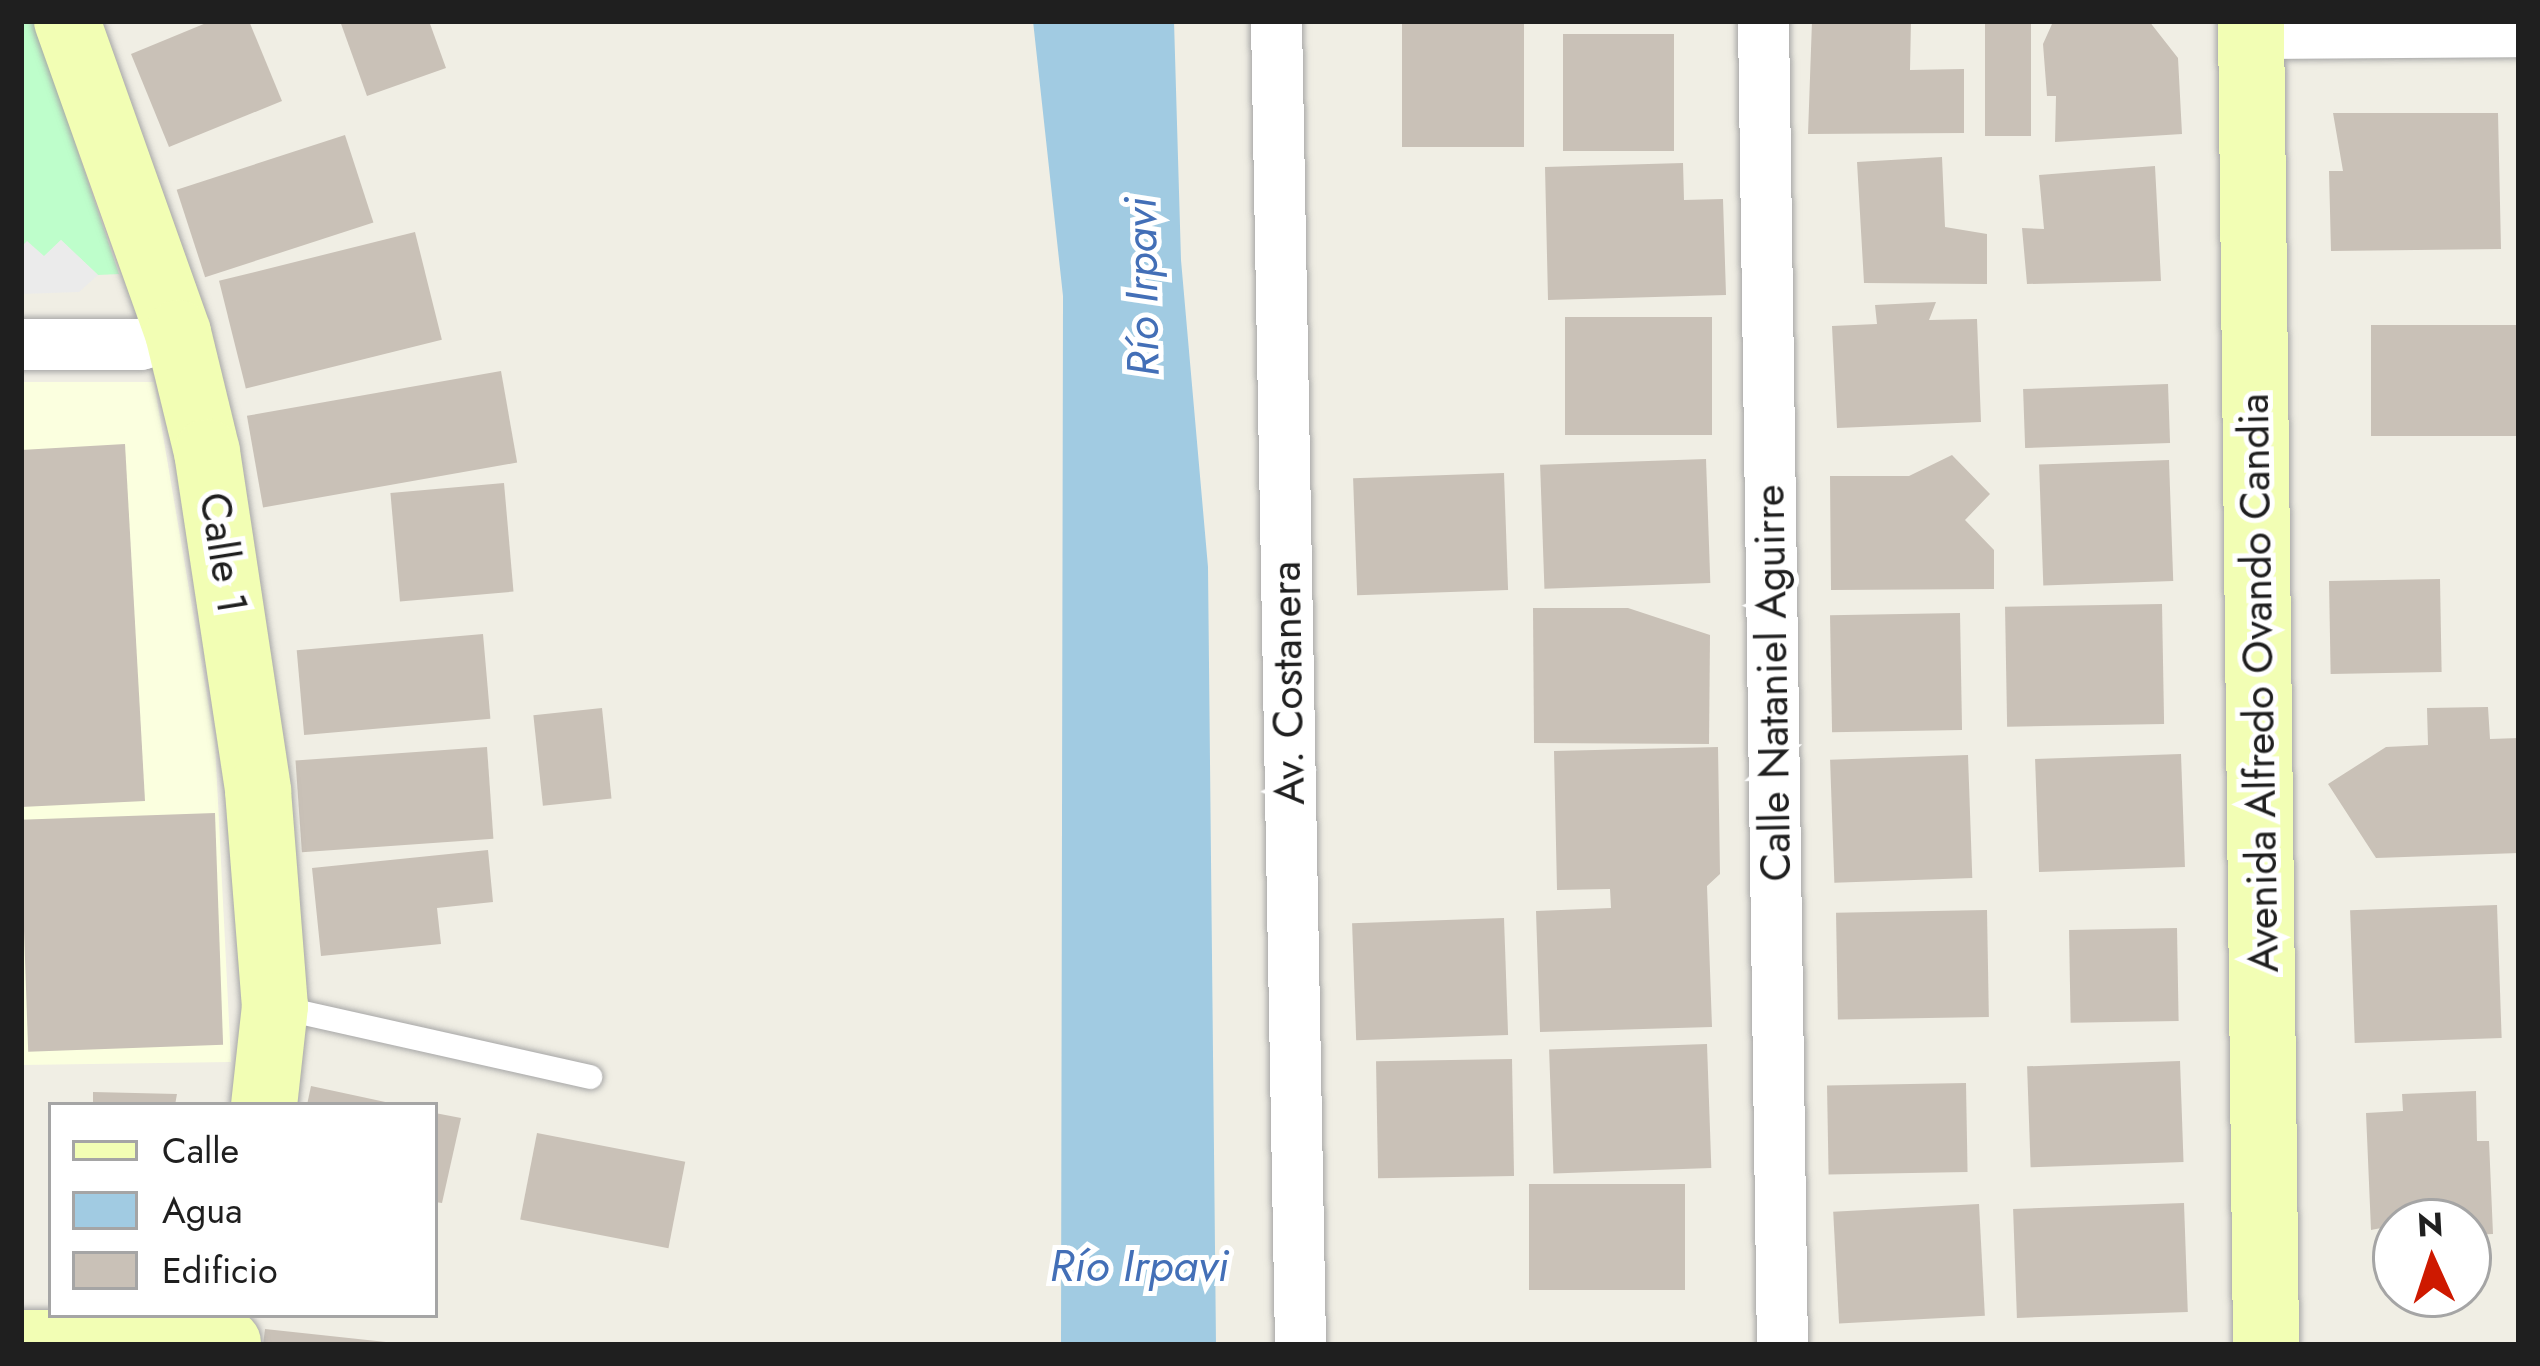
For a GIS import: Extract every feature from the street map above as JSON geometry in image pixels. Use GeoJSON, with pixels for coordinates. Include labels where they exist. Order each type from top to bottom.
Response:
{"type":"FeatureCollection","features":[{"type":"Feature","properties":{"kind":"street","name":"Calle 1"},"geometry":{"type":"LineString","coordinates":[[67,21],[178,333],[207,452],[244,683],[275,1006],[264,1102]]}},
{"type":"Feature","properties":{"kind":"street","name":"Av. Costanera"},"geometry":{"type":"LineString","coordinates":[[1276,21],[1300,1345]]}},
{"type":"Feature","properties":{"kind":"street","name":"Calle Nataniel Aguirre"},"geometry":{"type":"LineString","coordinates":[[1763,21],[1782,1345]]}},
{"type":"Feature","properties":{"kind":"street"},"geometry":{"type":"LineString","coordinates":[[2251,27],[2519,32]]}},
{"type":"Feature","properties":{"kind":"street","name":"Avenida Alfredo Ovando Candia"},"geometry":{"type":"LineString","coordinates":[[2251,27],[2266,1345]]}},
{"type":"Feature","properties":{"kind":"street"},"geometry":{"type":"LineString","coordinates":[[21,344],[140,344],[178,333]]}},
{"type":"Feature","properties":{"kind":"street"},"geometry":{"type":"LineString","coordinates":[[21,1343],[229,1334]]}},
{"type":"Feature","properties":{"kind":"lane"},"geometry":{"type":"LineString","coordinates":[[275,1006],[590,1077]]}},
{"type":"Feature","properties":{"kind":"shaded area"},"geometry":{"type":"Polygon","coordinates":[[[61,240],[98,275],[79,292],[21,294],[21,247],[27,241],[44,256],[61,240]]]}},
{"type":"Feature","properties":{"kind":"shaded area"},"geometry":{"type":"Polygon","coordinates":[[[21,382],[154,382],[215,742],[231,1062],[21,1065],[21,382]]]}},
{"type":"Feature","properties":{"kind":"green space"},"geometry":{"type":"Polygon","coordinates":[[[21,21],[34,21],[119,274],[98,275],[61,240],[44,257],[27,242],[21,247],[21,21]]]}},
{"type":"Feature","properties":{"kind":"water","name":"Río Irpavi"},"geometry":{"type":"Polygon","coordinates":[[[1033,21],[1174,21],[1181,260],[1208,567],[1216,1345],[1061,1345],[1063,296],[1033,21]]]}},
{"type":"Feature","properties":{"kind":"building"},"geometry":{"type":"Polygon","coordinates":[[[211,21],[249,21],[282,101],[169,147],[131,54],[211,21]]]}},
{"type":"Feature","properties":{"kind":"building"},"geometry":{"type":"Polygon","coordinates":[[[340,21],[429,21],[446,68],[367,96],[340,21]]]}},
{"type":"Feature","properties":{"kind":"building"},"geometry":{"type":"Polygon","coordinates":[[[1402,21],[1524,21],[1524,147],[1402,147],[1402,21]]]}},
{"type":"Feature","properties":{"kind":"building"},"geometry":{"type":"Polygon","coordinates":[[[1812,21],[1911,21],[1910,70],[1964,69],[1964,133],[1808,134],[1812,21]]]}},
{"type":"Feature","properties":{"kind":"building"},"geometry":{"type":"Polygon","coordinates":[[[1985,21],[2031,21],[2031,136],[1985,136],[1985,21]]]}},
{"type":"Feature","properties":{"kind":"building"},"geometry":{"type":"Polygon","coordinates":[[[2149,21],[2178,58],[2182,134],[2055,142],[2056,96],[2047,96],[2043,44],[2052,24],[2149,21]]]}},
{"type":"Feature","properties":{"kind":"building"},"geometry":{"type":"Polygon","coordinates":[[[1563,34],[1674,34],[1674,151],[1563,151],[1563,34]]]}},
{"type":"Feature","properties":{"kind":"building"},"geometry":{"type":"Polygon","coordinates":[[[2333,113],[2498,113],[2501,249],[2331,251],[2329,171],[2343,171],[2333,113]]]}},
{"type":"Feature","properties":{"kind":"building"},"geometry":{"type":"Polygon","coordinates":[[[345,135],[373,222],[205,277],[177,190],[345,135]]]}},
{"type":"Feature","properties":{"kind":"building"},"geometry":{"type":"Polygon","coordinates":[[[1942,157],[1945,227],[1987,234],[1987,284],[1864,283],[1857,162],[1942,157]]]}},
{"type":"Feature","properties":{"kind":"building"},"geometry":{"type":"Polygon","coordinates":[[[1683,163],[1684,200],[1723,199],[1726,295],[1548,300],[1545,167],[1683,163]]]}},
{"type":"Feature","properties":{"kind":"building"},"geometry":{"type":"Polygon","coordinates":[[[2155,166],[2161,281],[2027,284],[2022,228],[2044,229],[2039,175],[2155,166]]]}},
{"type":"Feature","properties":{"kind":"building"},"geometry":{"type":"Polygon","coordinates":[[[415,232],[442,340],[246,389],[219,281],[415,232]]]}},
{"type":"Feature","properties":{"kind":"building"},"geometry":{"type":"Polygon","coordinates":[[[1936,302],[1929,320],[1977,319],[1981,422],[1837,428],[1832,326],[1877,324],[1875,305],[1936,302]]]}},
{"type":"Feature","properties":{"kind":"building"},"geometry":{"type":"Polygon","coordinates":[[[1565,317],[1712,317],[1712,435],[1565,435],[1565,317]]]}},
{"type":"Feature","properties":{"kind":"building"},"geometry":{"type":"Polygon","coordinates":[[[2371,325],[2519,325],[2519,436],[2371,436],[2371,325]]]}},
{"type":"Feature","properties":{"kind":"building"},"geometry":{"type":"Polygon","coordinates":[[[501,371],[517,463],[263,507],[247,416],[501,371]]]}},
{"type":"Feature","properties":{"kind":"building"},"geometry":{"type":"Polygon","coordinates":[[[2168,384],[2170,443],[2025,448],[2023,389],[2168,384]]]}},
{"type":"Feature","properties":{"kind":"building"},"geometry":{"type":"Polygon","coordinates":[[[125,444],[145,801],[21,807],[21,450],[125,444]]]}},
{"type":"Feature","properties":{"kind":"building"},"geometry":{"type":"Polygon","coordinates":[[[1952,455],[1990,494],[1965,520],[1994,550],[1994,589],[1831,590],[1830,476],[1909,476],[1952,455]]]}},
{"type":"Feature","properties":{"kind":"building"},"geometry":{"type":"Polygon","coordinates":[[[1706,459],[1710,583],[1544,589],[1540,465],[1706,459]]]}},
{"type":"Feature","properties":{"kind":"building"},"geometry":{"type":"Polygon","coordinates":[[[2169,460],[2173,581],[2043,585],[2039,465],[2169,460]]]}},
{"type":"Feature","properties":{"kind":"building"},"geometry":{"type":"Polygon","coordinates":[[[1504,473],[1508,590],[1357,595],[1353,478],[1504,473]]]}},
{"type":"Feature","properties":{"kind":"building"},"geometry":{"type":"Polygon","coordinates":[[[504,483],[513,592],[400,602],[390,493],[504,483]]]}},
{"type":"Feature","properties":{"kind":"building"},"geometry":{"type":"Polygon","coordinates":[[[2440,579],[2442,672],[2331,674],[2329,581],[2440,579]]]}},
{"type":"Feature","properties":{"kind":"building"},"geometry":{"type":"Polygon","coordinates":[[[2162,604],[2164,724],[2007,727],[2005,607],[2162,604]]]}},
{"type":"Feature","properties":{"kind":"building"},"geometry":{"type":"Polygon","coordinates":[[[1533,608],[1628,608],[1710,635],[1709,744],[1534,743],[1533,608]]]}},
{"type":"Feature","properties":{"kind":"building"},"geometry":{"type":"Polygon","coordinates":[[[1960,613],[1962,730],[1832,732],[1830,615],[1960,613]]]}},
{"type":"Feature","properties":{"kind":"building"},"geometry":{"type":"Polygon","coordinates":[[[483,634],[490,719],[304,735],[297,650],[483,634]]]}},
{"type":"Feature","properties":{"kind":"building"},"geometry":{"type":"Polygon","coordinates":[[[2488,707],[2490,739],[2519,738],[2519,853],[2376,858],[2328,784],[2386,747],[2428,745],[2427,708],[2488,707]]]}},
{"type":"Feature","properties":{"kind":"building"},"geometry":{"type":"Polygon","coordinates":[[[602,708],[612,799],[543,806],[533,715],[602,708]]]}},
{"type":"Feature","properties":{"kind":"building"},"geometry":{"type":"Polygon","coordinates":[[[487,747],[493,839],[302,852],[295,760],[487,747]]]}},
{"type":"Feature","properties":{"kind":"building"},"geometry":{"type":"Polygon","coordinates":[[[1718,747],[1720,874],[1707,886],[1712,1027],[1540,1032],[1536,911],[1611,908],[1610,889],[1557,890],[1554,751],[1718,747]]]}},
{"type":"Feature","properties":{"kind":"building"},"geometry":{"type":"Polygon","coordinates":[[[2181,754],[2185,867],[2039,872],[2035,759],[2181,754]]]}},
{"type":"Feature","properties":{"kind":"building"},"geometry":{"type":"Polygon","coordinates":[[[1968,755],[1972,878],[1834,883],[1830,760],[1968,755]]]}},
{"type":"Feature","properties":{"kind":"building"},"geometry":{"type":"Polygon","coordinates":[[[215,813],[223,1045],[28,1052],[21,820],[215,813]]]}},
{"type":"Feature","properties":{"kind":"building"},"geometry":{"type":"Polygon","coordinates":[[[488,850],[493,902],[437,908],[441,944],[321,956],[312,868],[488,850]]]}},
{"type":"Feature","properties":{"kind":"building"},"geometry":{"type":"Polygon","coordinates":[[[2497,905],[2502,1038],[2355,1043],[2350,910],[2497,905]]]}},
{"type":"Feature","properties":{"kind":"building"},"geometry":{"type":"Polygon","coordinates":[[[1987,910],[1989,1017],[1838,1020],[1836,913],[1987,910]]]}},
{"type":"Feature","properties":{"kind":"building"},"geometry":{"type":"Polygon","coordinates":[[[1504,918],[1508,1035],[1356,1040],[1352,923],[1504,918]]]}},
{"type":"Feature","properties":{"kind":"building"},"geometry":{"type":"Polygon","coordinates":[[[2177,928],[2179,1021],[2071,1023],[2069,930],[2177,928]]]}},
{"type":"Feature","properties":{"kind":"building"},"geometry":{"type":"Polygon","coordinates":[[[1707,1044],[1711,1168],[1553,1173],[1549,1050],[1707,1044]]]}},
{"type":"Feature","properties":{"kind":"building"},"geometry":{"type":"Polygon","coordinates":[[[1512,1059],[1514,1176],[1378,1178],[1376,1061],[1512,1059]]]}},
{"type":"Feature","properties":{"kind":"building"},"geometry":{"type":"Polygon","coordinates":[[[2180,1061],[2184,1162],[2031,1167],[2027,1066],[2180,1061]]]}},
{"type":"Feature","properties":{"kind":"building"},"geometry":{"type":"Polygon","coordinates":[[[1966,1083],[1968,1172],[1829,1174],[1827,1085],[1966,1083]]]}},
{"type":"Feature","properties":{"kind":"building"},"geometry":{"type":"Polygon","coordinates":[[[311,1086],[385,1102],[308,1102],[311,1086]]]}},
{"type":"Feature","properties":{"kind":"building"},"geometry":{"type":"Polygon","coordinates":[[[2476,1091],[2477,1141],[2489,1141],[2491,1198],[2372,1198],[2371,1230],[2366,1113],[2403,1111],[2402,1094],[2476,1091]]]}},
{"type":"Feature","properties":{"kind":"building"},"geometry":{"type":"Polygon","coordinates":[[[93,1092],[177,1094],[176,1102],[93,1102],[93,1092]]]}},
{"type":"Feature","properties":{"kind":"building"},"geometry":{"type":"Polygon","coordinates":[[[438,1114],[461,1118],[442,1203],[438,1202],[438,1114]]]}},
{"type":"Feature","properties":{"kind":"building"},"geometry":{"type":"Polygon","coordinates":[[[537,1133],[685,1162],[668,1248],[520,1219],[537,1133]]]}},
{"type":"Feature","properties":{"kind":"building"},"geometry":{"type":"Polygon","coordinates":[[[1529,1184],[1685,1184],[1685,1290],[1529,1290],[1529,1184]]]}},
{"type":"Feature","properties":{"kind":"building"},"geometry":{"type":"Polygon","coordinates":[[[2184,1203],[2188,1312],[2017,1318],[2013,1209],[2184,1203]]]}},
{"type":"Feature","properties":{"kind":"building"},"geometry":{"type":"Polygon","coordinates":[[[1979,1204],[1985,1316],[1839,1323],[1833,1212],[1979,1204]]]}},
{"type":"Feature","properties":{"kind":"building"},"geometry":{"type":"Polygon","coordinates":[[[265,1329],[386,1342],[386,1345],[263,1345],[265,1329]]]}}]}
